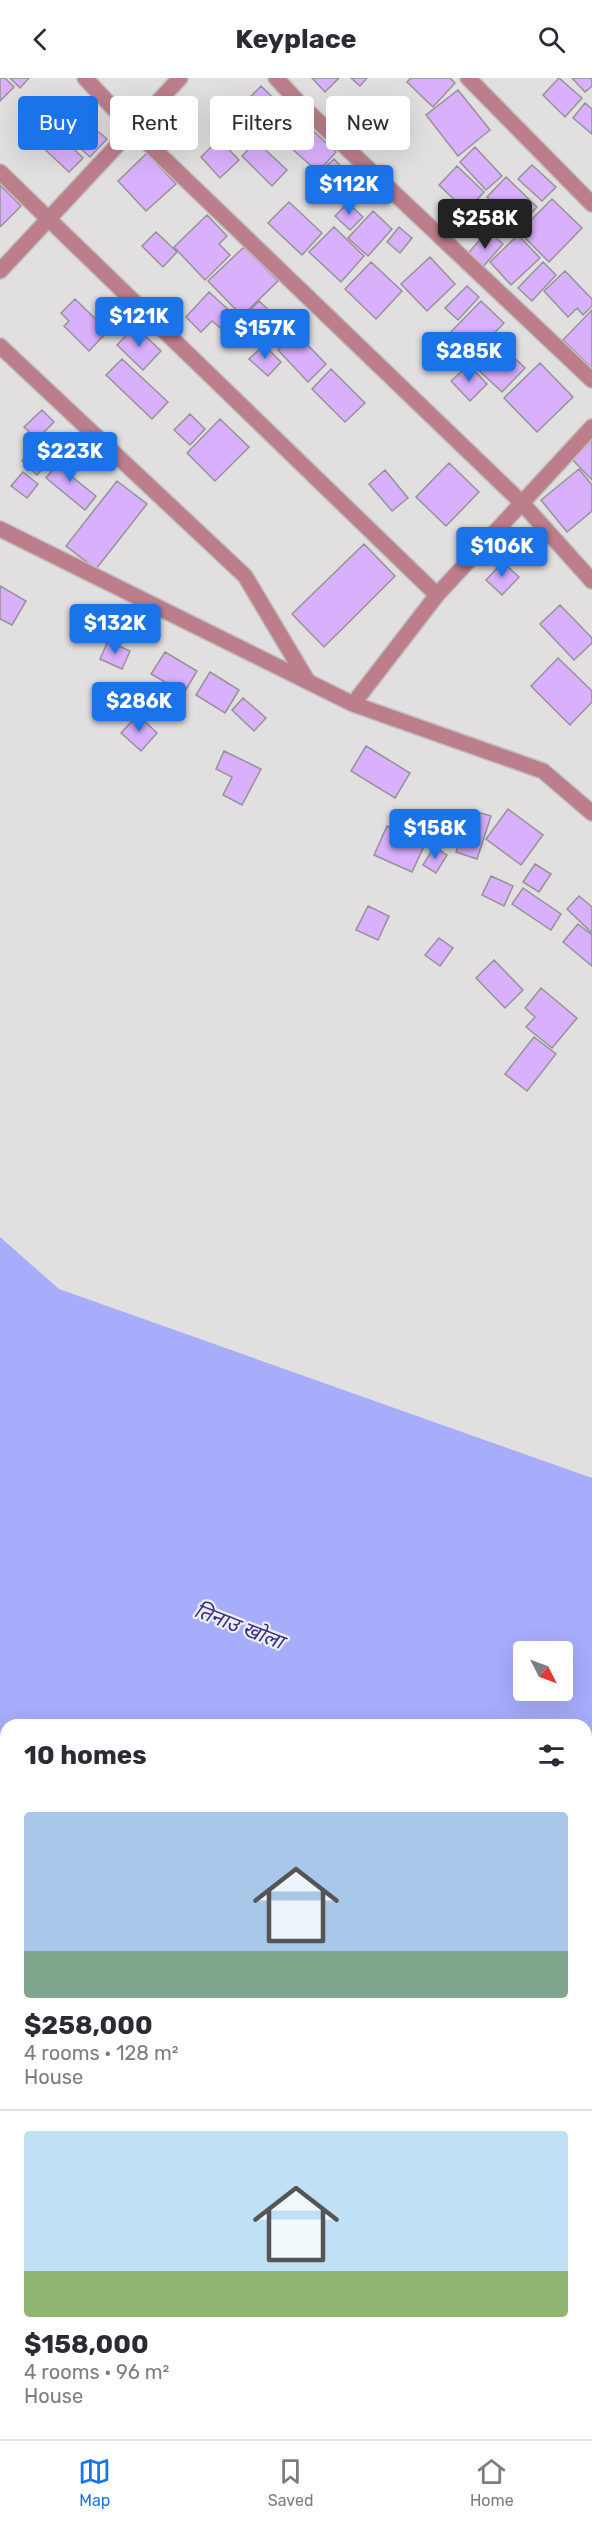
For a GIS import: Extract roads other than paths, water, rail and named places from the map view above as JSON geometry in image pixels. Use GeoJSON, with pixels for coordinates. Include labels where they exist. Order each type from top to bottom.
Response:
{"type":"FeatureCollection","features":[{"type":"Feature","properties":{"kind":"street"},"geometry":{"type":"LineString","coordinates":[[85,78],[110,105]]}},
{"type":"Feature","properties":{"kind":"street"},"geometry":{"type":"LineString","coordinates":[[163,96],[180,78]]}},
{"type":"Feature","properties":{"kind":"street"},"geometry":{"type":"LineString","coordinates":[[276,78],[302,106],[592,380]]}},
{"type":"Feature","properties":{"kind":"street"},"geometry":{"type":"LineString","coordinates":[[468,78],[592,204]]}},
{"type":"Feature","properties":{"kind":"street"},"geometry":{"type":"LineString","coordinates":[[0,270],[113,150]]}},
{"type":"Feature","properties":{"kind":"street"},"geometry":{"type":"LineString","coordinates":[[155,150],[522,503],[592,581]]}},
{"type":"Feature","properties":{"kind":"street"},"geometry":{"type":"LineString","coordinates":[[0,172],[437,595]]}},
{"type":"Feature","properties":{"kind":"street"},"geometry":{"type":"LineString","coordinates":[[0,346],[245,576],[307,680]]}},
{"type":"Feature","properties":{"kind":"street"},"geometry":{"type":"LineString","coordinates":[[353,704],[437,595],[592,427]]}},
{"type":"Feature","properties":{"kind":"street"},"geometry":{"type":"LineString","coordinates":[[0,529],[353,704],[543,771],[592,813]]}},
{"type":"Feature","properties":{"kind":"water","name":"तिनाउ खोला"},"geometry":{"type":"Polygon","coordinates":[[[0,1237],[59,1289],[592,1478],[592,1719],[0,1719],[0,1237]]]}}]}
